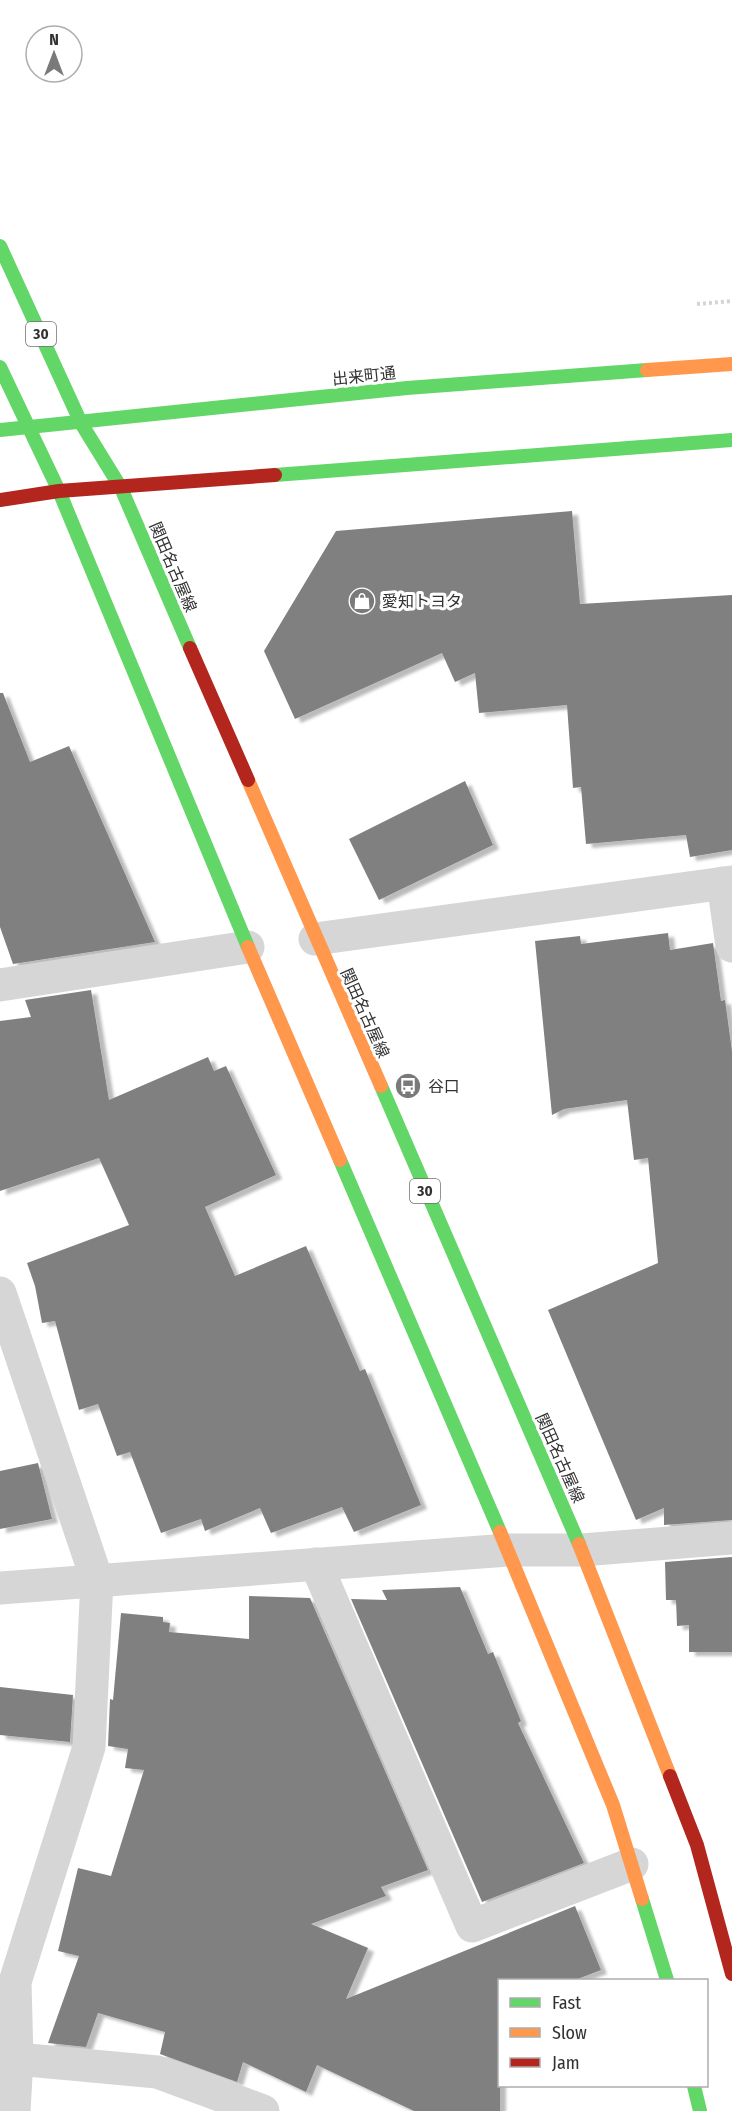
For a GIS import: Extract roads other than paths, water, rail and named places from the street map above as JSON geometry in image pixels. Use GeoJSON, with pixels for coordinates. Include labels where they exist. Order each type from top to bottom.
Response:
{"type":"FeatureCollection","features":[{"type":"Feature","properties":{"kind":"main road","name":"関田名古屋線"},"geometry":{"type":"LineString","coordinates":[[0,246],[81,423],[121,488],[582,1550],[698,1845],[732,1974]]}},
{"type":"Feature","properties":{"kind":"main road","name":"出来町通"},"geometry":{"type":"LineString","coordinates":[[0,430],[407,388],[732,364]]}},
{"type":"Feature","properties":{"kind":"main road"},"geometry":{"type":"LineString","coordinates":[[0,368],[60,491],[248,947],[508,1550],[613,1805],[667,1979]]}},
{"type":"Feature","properties":{"kind":"main road"},"geometry":{"type":"LineString","coordinates":[[0,500],[60,491],[732,440]]}},
{"type":"Feature","properties":{"kind":"main road"},"geometry":{"type":"LineString","coordinates":[[694,2087],[700,2111]]}},
{"type":"Feature","properties":{"kind":"street"},"geometry":{"type":"LineString","coordinates":[[315,939],[728,883],[732,946]]}},
{"type":"Feature","properties":{"kind":"street"},"geometry":{"type":"LineString","coordinates":[[0,986],[248,947]]}},
{"type":"Feature","properties":{"kind":"street"},"geometry":{"type":"LineString","coordinates":[[0,1293],[97,1580],[89,1747],[15,1982],[8,2057],[14,2111]]}},
{"type":"Feature","properties":{"kind":"street"},"geometry":{"type":"LineString","coordinates":[[0,1588],[508,1550],[582,1550],[732,1538]]}},
{"type":"Feature","properties":{"kind":"street"},"geometry":{"type":"LineString","coordinates":[[316,1564],[472,1926],[632,1864]]}},
{"type":"Feature","properties":{"kind":"street"},"geometry":{"type":"LineString","coordinates":[[8,2057],[157,2072],[263,2111]]}},
{"type":"Feature","properties":{"kind":"place","name":"愛知トヨタ"},"geometry":{"type":"Point","coordinates":[362,601]}},
{"type":"Feature","properties":{"kind":"place","name":"谷口"},"geometry":{"type":"Point","coordinates":[408,1086]}}]}
